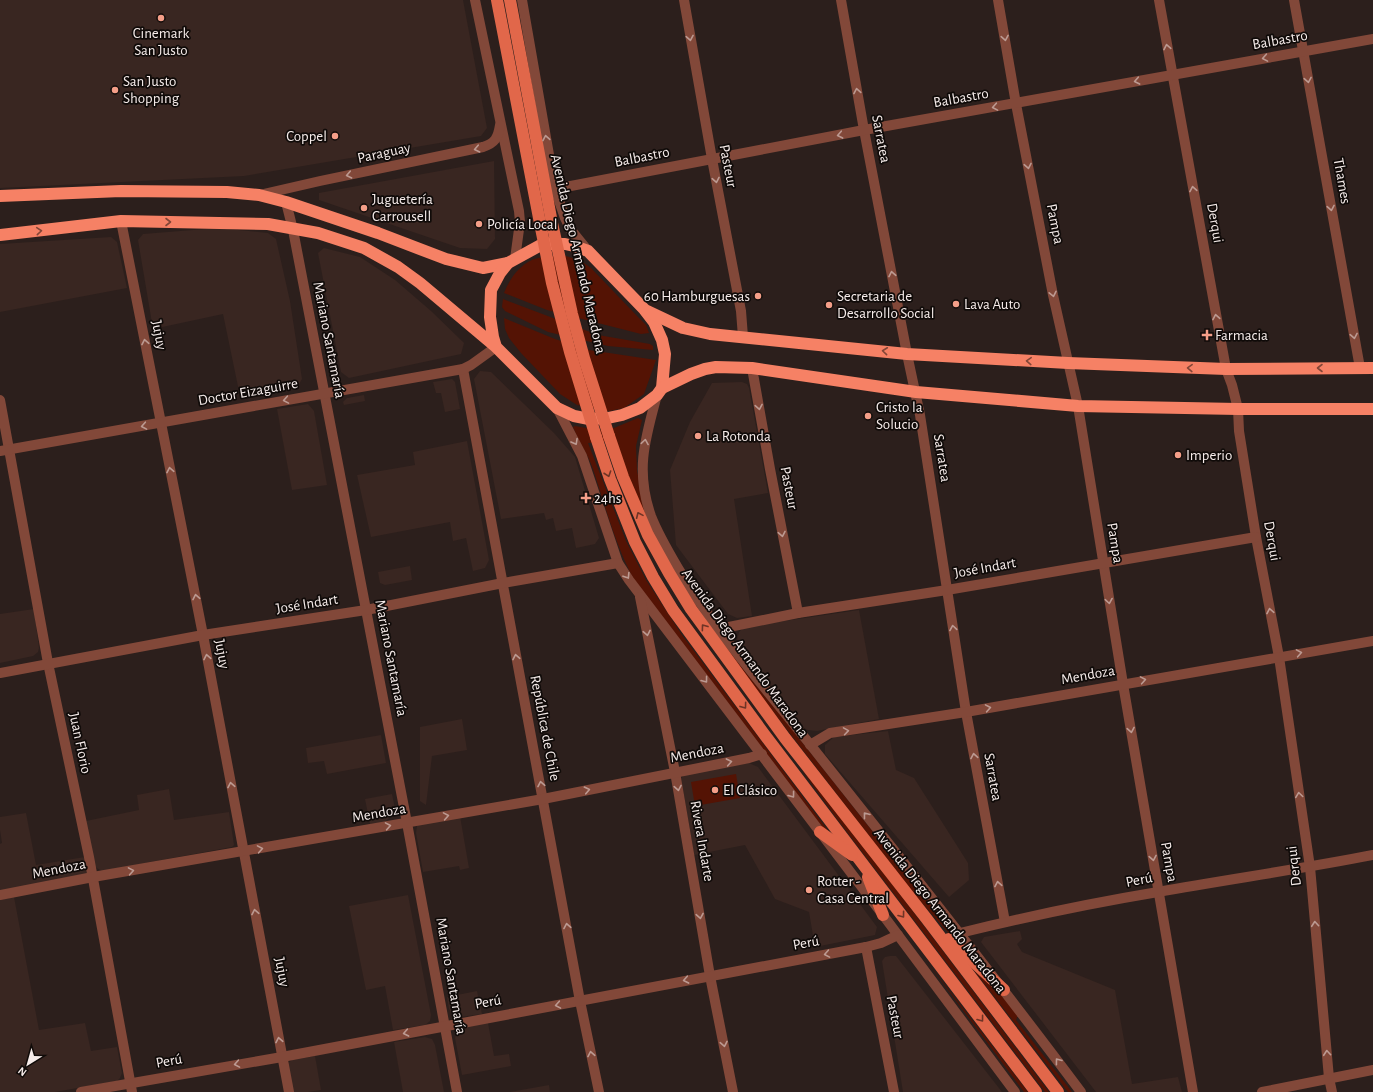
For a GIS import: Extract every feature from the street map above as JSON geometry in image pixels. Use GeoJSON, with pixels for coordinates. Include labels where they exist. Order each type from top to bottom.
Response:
{"type":"FeatureCollection","features":[{"type":"Feature","properties":{"kind":"highway"},"geometry":{"type":"LineString","coordinates":[[0,196],[121,191],[227,192],[259,195],[286,202],[378,233],[446,259],[483,268],[512,261],[539,246],[565,244],[588,251],[644,309],[654,322],[662,340],[665,354],[660,392]]}},
{"type":"Feature","properties":{"kind":"highway"},"geometry":{"type":"LineString","coordinates":[[0,235],[121,221],[268,224],[293,230],[318,233],[338,239],[364,248],[378,255],[420,283],[496,347],[557,408],[574,416],[589,419],[608,418],[622,415],[640,408],[660,392],[691,374],[716,367],[752,368],[916,392],[1078,406],[1238,409],[1373,409]]}},
{"type":"Feature","properties":{"kind":"highway"},"geometry":{"type":"LineString","coordinates":[[496,347],[492,337],[490,317],[491,290],[500,273],[512,261]]}},
{"type":"Feature","properties":{"kind":"highway"},"geometry":{"type":"LineString","coordinates":[[644,309],[683,328],[710,334],[907,354],[1068,363],[1226,369],[1373,368]]}},
{"type":"Feature","properties":{"kind":"main road","name":"Avenida Diego Armando Maradona"},"geometry":{"type":"LineString","coordinates":[[497,0],[546,223],[584,358],[623,477],[648,535],[668,573],[691,610],[785,738],[926,918],[1058,1092]]}},
{"type":"Feature","properties":{"kind":"main road","name":"Avenida Diego Armando Maradona"},"geometry":{"type":"LineString","coordinates":[[510,0],[546,223],[552,283],[570,352],[596,437],[610,480],[635,542],[653,577],[673,610],[1036,1092]]}},
{"type":"Feature","properties":{"kind":"main road"},"geometry":{"type":"LineString","coordinates":[[820,832],[862,862],[883,915]]}},
{"type":"Feature","properties":{"kind":"main road"},"geometry":{"type":"LineString","coordinates":[[926,918],[1004,990]]}},
{"type":"Feature","properties":{"kind":"street"},"geometry":{"type":"LineString","coordinates":[[475,0],[519,211],[520,222],[512,261]]}},
{"type":"Feature","properties":{"kind":"street","name":"Avenida Diego Armando Maradona"},"geometry":{"type":"LineString","coordinates":[[522,0],[555,189],[565,218],[571,230],[588,251]]}},
{"type":"Feature","properties":{"kind":"street","name":"Pasteur"},"geometry":{"type":"LineString","coordinates":[[684,0],[741,311],[743,337]]}},
{"type":"Feature","properties":{"kind":"street","name":"Sarratea"},"geometry":{"type":"LineString","coordinates":[[841,0],[864,130],[907,354],[916,392],[966,712],[1005,922]]}},
{"type":"Feature","properties":{"kind":"street","name":"Pampa"},"geometry":{"type":"LineString","coordinates":[[998,0],[1016,104],[1078,406],[1123,684],[1193,1092]]}},
{"type":"Feature","properties":{"kind":"street","name":"Derqui"},"geometry":{"type":"LineString","coordinates":[[1158,0],[1226,369],[1238,409],[1239,431],[1256,537],[1279,657],[1310,867],[1329,1078],[1332,1092]]}},
{"type":"Feature","properties":{"kind":"street","name":"Thames"},"geometry":{"type":"LineString","coordinates":[[1294,0],[1360,368]]}},
{"type":"Feature","properties":{"kind":"street","name":"Balbastro"},"geometry":{"type":"LineString","coordinates":[[555,189],[864,130],[1016,104],[1303,50],[1373,39]]}},
{"type":"Feature","properties":{"kind":"street","name":"Paraguay"},"geometry":{"type":"LineString","coordinates":[[259,195],[483,148],[492,144],[496,140],[499,134],[500,124]]}},
{"type":"Feature","properties":{"kind":"street","name":"Mariano Santamaría"},"geometry":{"type":"LineString","coordinates":[[286,202],[293,230],[407,823],[457,1092]]}},
{"type":"Feature","properties":{"kind":"street","name":"Jujuy"},"geometry":{"type":"LineString","coordinates":[[121,221],[203,636],[289,1092]]}},
{"type":"Feature","properties":{"kind":"street","name":"Doctor Eizaguirre"},"geometry":{"type":"LineString","coordinates":[[5,450],[463,369],[496,347]]}},
{"type":"Feature","properties":{"kind":"street","name":"Pasteur"},"geometry":{"type":"LineString","coordinates":[[752,368],[798,613]]}},
{"type":"Feature","properties":{"kind":"street","name":"República de Chile"},"geometry":{"type":"LineString","coordinates":[[463,369],[580,1001],[599,1092]]}},
{"type":"Feature","properties":{"kind":"street","name":"Avenida Diego Armando Maradona"},"geometry":{"type":"LineString","coordinates":[[660,392],[646,437],[642,472],[651,515],[659,535],[690,587],[719,628],[960,933],[1081,1092]]}},
{"type":"Feature","properties":{"kind":"street","name":"Juan Florio"},"geometry":{"type":"LineString","coordinates":[[0,400],[5,450],[93,877],[131,1087]]}},
{"type":"Feature","properties":{"kind":"street"},"geometry":{"type":"LineString","coordinates":[[557,408],[582,456],[618,563],[640,595],[762,754],[1015,1092]]}},
{"type":"Feature","properties":{"kind":"street","name":"José Indart"},"geometry":{"type":"LineString","coordinates":[[719,628],[798,613],[947,590],[1256,537]]}},
{"type":"Feature","properties":{"kind":"street","name":"José Indart"},"geometry":{"type":"LineString","coordinates":[[0,673],[48,663],[203,636],[366,610],[503,583],[618,563]]}},
{"type":"Feature","properties":{"kind":"street","name":"Rivera Indarte"},"geometry":{"type":"LineString","coordinates":[[640,595],[675,772],[710,976],[733,1092]]}},
{"type":"Feature","properties":{"kind":"street","name":"Mendoza"},"geometry":{"type":"LineString","coordinates":[[810,745],[830,733],[966,712],[1373,641]]}},
{"type":"Feature","properties":{"kind":"street","name":"Mendoza"},"geometry":{"type":"LineString","coordinates":[[0,895],[93,877],[543,799],[749,758],[762,754]]}},
{"type":"Feature","properties":{"kind":"street","name":"Perú"},"geometry":{"type":"LineString","coordinates":[[960,933],[1005,922],[1158,892],[1373,855]]}},
{"type":"Feature","properties":{"kind":"street","name":"Perú"},"geometry":{"type":"LineString","coordinates":[[81,1092],[131,1087],[444,1026],[866,947],[881,943],[898,935]]}},
{"type":"Feature","properties":{"kind":"street","name":"Pasteur"},"geometry":{"type":"LineString","coordinates":[[866,947],[894,1092]]}},
{"type":"Feature","properties":{"kind":"street"},"geometry":{"type":"LineString","coordinates":[[1262,1092],[1373,1070]]}},
{"type":"Feature","properties":{"kind":"shaded area"},"geometry":{"type":"Polygon","coordinates":[[[0,0],[463,0],[487,128],[481,136],[244,176],[0,188],[0,0]]]}},
{"type":"Feature","properties":{"kind":"shaded area"},"geometry":{"type":"Polygon","coordinates":[[[494,161],[495,239],[487,249],[460,248],[319,200],[319,193],[494,161]]]}},
{"type":"Feature","properties":{"kind":"shaded area"},"geometry":{"type":"Polygon","coordinates":[[[218,228],[268,233],[276,239],[290,301],[302,379],[298,386],[240,396],[223,314],[153,329],[138,240],[143,234],[218,228]]]}},
{"type":"Feature","properties":{"kind":"shaded area"},"geometry":{"type":"Polygon","coordinates":[[[111,237],[117,242],[127,288],[0,312],[0,244],[111,237]]]}},
{"type":"Feature","properties":{"kind":"shaded area"},"geometry":{"type":"Polygon","coordinates":[[[324,248],[360,257],[395,280],[431,311],[464,343],[461,354],[349,378],[341,372],[318,253],[324,248]]]}},
{"type":"Feature","properties":{"kind":"shaded area"},"geometry":{"type":"Polygon","coordinates":[[[566,256],[581,261],[591,268],[646,325],[649,333],[641,334],[547,310],[504,293],[513,276],[526,263],[541,257],[566,256]]]}},
{"type":"Feature","properties":{"kind":"shaded area"},"geometry":{"type":"Polygon","coordinates":[[[503,299],[598,335],[650,344],[653,346],[653,350],[608,346],[548,332],[505,311],[502,307],[503,299]]]}},
{"type":"Feature","properties":{"kind":"shaded area"},"geometry":{"type":"Polygon","coordinates":[[[504,318],[555,339],[589,350],[656,360],[644,394],[624,408],[609,411],[577,405],[560,394],[521,353],[509,338],[505,329],[504,318]]]}},
{"type":"Feature","properties":{"kind":"shaded area"},"geometry":{"type":"Polygon","coordinates":[[[480,371],[491,372],[554,433],[575,457],[599,538],[595,544],[576,548],[572,528],[556,531],[553,518],[546,520],[544,513],[501,519],[474,379],[480,371]]]}},
{"type":"Feature","properties":{"kind":"shaded area"},"geometry":{"type":"Polygon","coordinates":[[[452,379],[455,382],[460,409],[445,412],[441,393],[436,393],[433,382],[452,379]]]}},
{"type":"Feature","properties":{"kind":"shaded area"},"geometry":{"type":"Polygon","coordinates":[[[742,382],[747,384],[749,388],[768,493],[734,499],[752,616],[737,618],[728,614],[676,545],[670,470],[690,422],[712,383],[742,382]]]}},
{"type":"Feature","properties":{"kind":"shaded area"},"geometry":{"type":"Polygon","coordinates":[[[364,395],[365,401],[344,405],[343,402],[347,398],[364,395]]]}},
{"type":"Feature","properties":{"kind":"shaded area"},"geometry":{"type":"Polygon","coordinates":[[[308,404],[314,411],[327,485],[292,490],[277,409],[308,404]]]}},
{"type":"Feature","properties":{"kind":"shaded area"},"geometry":{"type":"Polygon","coordinates":[[[638,418],[642,420],[636,446],[637,471],[649,524],[700,613],[963,946],[954,939],[914,894],[700,617],[645,519],[615,441],[588,443],[626,541],[646,580],[682,635],[835,840],[819,826],[633,578],[606,511],[591,463],[573,427],[575,426],[598,430],[614,428],[638,418]]]}},
{"type":"Feature","properties":{"kind":"shaded area"},"geometry":{"type":"Polygon","coordinates":[[[467,441],[489,560],[485,568],[473,571],[466,538],[453,541],[450,522],[371,537],[357,475],[415,465],[413,452],[467,441]]]}},
{"type":"Feature","properties":{"kind":"shaded area"},"geometry":{"type":"Polygon","coordinates":[[[410,566],[412,580],[385,585],[380,583],[378,572],[410,566]]]}},
{"type":"Feature","properties":{"kind":"shaded area"},"geometry":{"type":"Polygon","coordinates":[[[34,609],[39,648],[38,652],[33,656],[0,663],[0,614],[34,609]]]}},
{"type":"Feature","properties":{"kind":"shaded area"},"geometry":{"type":"Polygon","coordinates":[[[859,610],[879,719],[817,731],[808,730],[804,728],[739,644],[737,640],[739,632],[744,627],[859,610]]]}},
{"type":"Feature","properties":{"kind":"shaded area"},"geometry":{"type":"Polygon","coordinates":[[[462,719],[467,750],[432,756],[426,805],[420,801],[420,727],[462,719]]]}},
{"type":"Feature","properties":{"kind":"shaded area"},"geometry":{"type":"Polygon","coordinates":[[[888,731],[896,770],[914,778],[968,863],[969,880],[949,897],[825,754],[825,745],[834,737],[888,731]]]}},
{"type":"Feature","properties":{"kind":"shaded area"},"geometry":{"type":"Polygon","coordinates":[[[381,735],[386,763],[327,774],[324,761],[308,763],[306,748],[381,735]]]}},
{"type":"Feature","properties":{"kind":"shaded area"},"geometry":{"type":"Polygon","coordinates":[[[749,763],[758,767],[877,927],[875,935],[815,947],[809,912],[775,899],[745,845],[694,855],[681,778],[686,774],[749,763]]]}},
{"type":"Feature","properties":{"kind":"shaded area"},"geometry":{"type":"Polygon","coordinates":[[[801,769],[841,816],[1049,1092],[1045,1092],[837,819],[801,769]]]}},
{"type":"Feature","properties":{"kind":"shaded area","name":"El Clásico"},"geometry":{"type":"Polygon","coordinates":[[[736,774],[740,798],[695,806],[691,782],[736,774]]]}},
{"type":"Feature","properties":{"kind":"shaded area"},"geometry":{"type":"Polygon","coordinates":[[[169,789],[174,820],[229,812],[234,845],[232,847],[102,871],[95,867],[86,821],[139,810],[137,795],[169,789]]]}},
{"type":"Feature","properties":{"kind":"shaded area"},"geometry":{"type":"Polygon","coordinates":[[[392,794],[395,809],[393,814],[385,822],[370,824],[365,799],[392,794]]]}},
{"type":"Feature","properties":{"kind":"shaded area"},"geometry":{"type":"Polygon","coordinates":[[[26,813],[36,865],[85,857],[87,874],[0,891],[0,844],[2,843],[0,817],[26,813]]]}},
{"type":"Feature","properties":{"kind":"shaded area"},"geometry":{"type":"Polygon","coordinates":[[[460,816],[469,868],[460,870],[459,866],[423,872],[416,833],[417,826],[423,822],[460,816]]]}},
{"type":"Feature","properties":{"kind":"shaded area"},"geometry":{"type":"Polygon","coordinates":[[[408,895],[431,1015],[430,1021],[425,1025],[393,1030],[385,986],[366,990],[349,906],[408,895]]]}},
{"type":"Feature","properties":{"kind":"shaded area"},"geometry":{"type":"Polygon","coordinates":[[[14,897],[39,1030],[85,1023],[91,1051],[117,1047],[122,1073],[117,1081],[55,1092],[0,1092],[0,900],[14,897]]]}},
{"type":"Feature","properties":{"kind":"shaded area"},"geometry":{"type":"Polygon","coordinates":[[[1020,931],[1022,939],[1017,944],[1022,952],[1115,990],[1132,1084],[1178,1077],[1182,1092],[1096,1092],[981,942],[984,937],[1020,931]]]}},
{"type":"Feature","properties":{"kind":"shaded area"},"geometry":{"type":"Polygon","coordinates":[[[896,956],[1002,1092],[903,1092],[882,961],[885,957],[896,956]]]}},
{"type":"Feature","properties":{"kind":"shaded area"},"geometry":{"type":"Polygon","coordinates":[[[925,959],[1028,1092],[1024,1092],[925,959]]]}},
{"type":"Feature","properties":{"kind":"shaded area"},"geometry":{"type":"Polygon","coordinates":[[[966,960],[992,984],[1018,1015],[1016,1020],[1072,1092],[1068,1092],[966,960]]]}},
{"type":"Feature","properties":{"kind":"shaded area"},"geometry":{"type":"Polygon","coordinates":[[[477,991],[482,1014],[460,1017],[453,1015],[449,1009],[447,997],[477,991]]]}},
{"type":"Feature","properties":{"kind":"shaded area"},"geometry":{"type":"Polygon","coordinates":[[[488,1023],[494,1056],[509,1054],[511,1066],[462,1075],[455,1038],[457,1031],[462,1027],[488,1023]]]}},
{"type":"Feature","properties":{"kind":"shaded area"},"geometry":{"type":"Polygon","coordinates":[[[425,1037],[432,1039],[435,1045],[444,1092],[403,1092],[394,1042],[425,1037]]]}},
{"type":"Feature","properties":{"kind":"shaded area"},"geometry":{"type":"Polygon","coordinates":[[[315,1056],[321,1090],[293,1092],[288,1063],[292,1060],[315,1056]]]}},
{"type":"Feature","properties":{"kind":"shaded area"},"geometry":{"type":"Polygon","coordinates":[[[549,1085],[550,1092],[510,1092],[549,1085]]]}},
{"type":"Feature","properties":{"kind":"place","name":"Cinemark San Justo"},"geometry":{"type":"Point","coordinates":[161,18]}},
{"type":"Feature","properties":{"kind":"place","name":"San Justo Shopping"},"geometry":{"type":"Point","coordinates":[115,90]}},
{"type":"Feature","properties":{"kind":"place","name":"Coppel"},"geometry":{"type":"Point","coordinates":[335,136]}},
{"type":"Feature","properties":{"kind":"place","name":"Juguetería Carrousell"},"geometry":{"type":"Point","coordinates":[364,208]}},
{"type":"Feature","properties":{"kind":"place","name":"Policía Local"},"geometry":{"type":"Point","coordinates":[479,224]}},
{"type":"Feature","properties":{"kind":"place","name":"60 Hamburguesas"},"geometry":{"type":"Point","coordinates":[758,296]}},
{"type":"Feature","properties":{"kind":"place","name":"Lava Auto"},"geometry":{"type":"Point","coordinates":[956,304]}},
{"type":"Feature","properties":{"kind":"place","name":"Secretaria de Desarrollo Social"},"geometry":{"type":"Point","coordinates":[829,305]}},
{"type":"Feature","properties":{"kind":"place","name":"Farmacia"},"geometry":{"type":"Point","coordinates":[1207,335]}},
{"type":"Feature","properties":{"kind":"place","name":"Cristo la Solucio"},"geometry":{"type":"Point","coordinates":[868,416]}},
{"type":"Feature","properties":{"kind":"place","name":"La Rotonda"},"geometry":{"type":"Point","coordinates":[698,436]}},
{"type":"Feature","properties":{"kind":"place","name":"Imperio"},"geometry":{"type":"Point","coordinates":[1178,455]}},
{"type":"Feature","properties":{"kind":"place","name":"24hs"},"geometry":{"type":"Point","coordinates":[586,498]}},
{"type":"Feature","properties":{"kind":"place","name":"El Clásico"},"geometry":{"type":"Point","coordinates":[715,790]}},
{"type":"Feature","properties":{"kind":"place","name":"Rotter - Casa Central"},"geometry":{"type":"Point","coordinates":[809,890]}}]}
